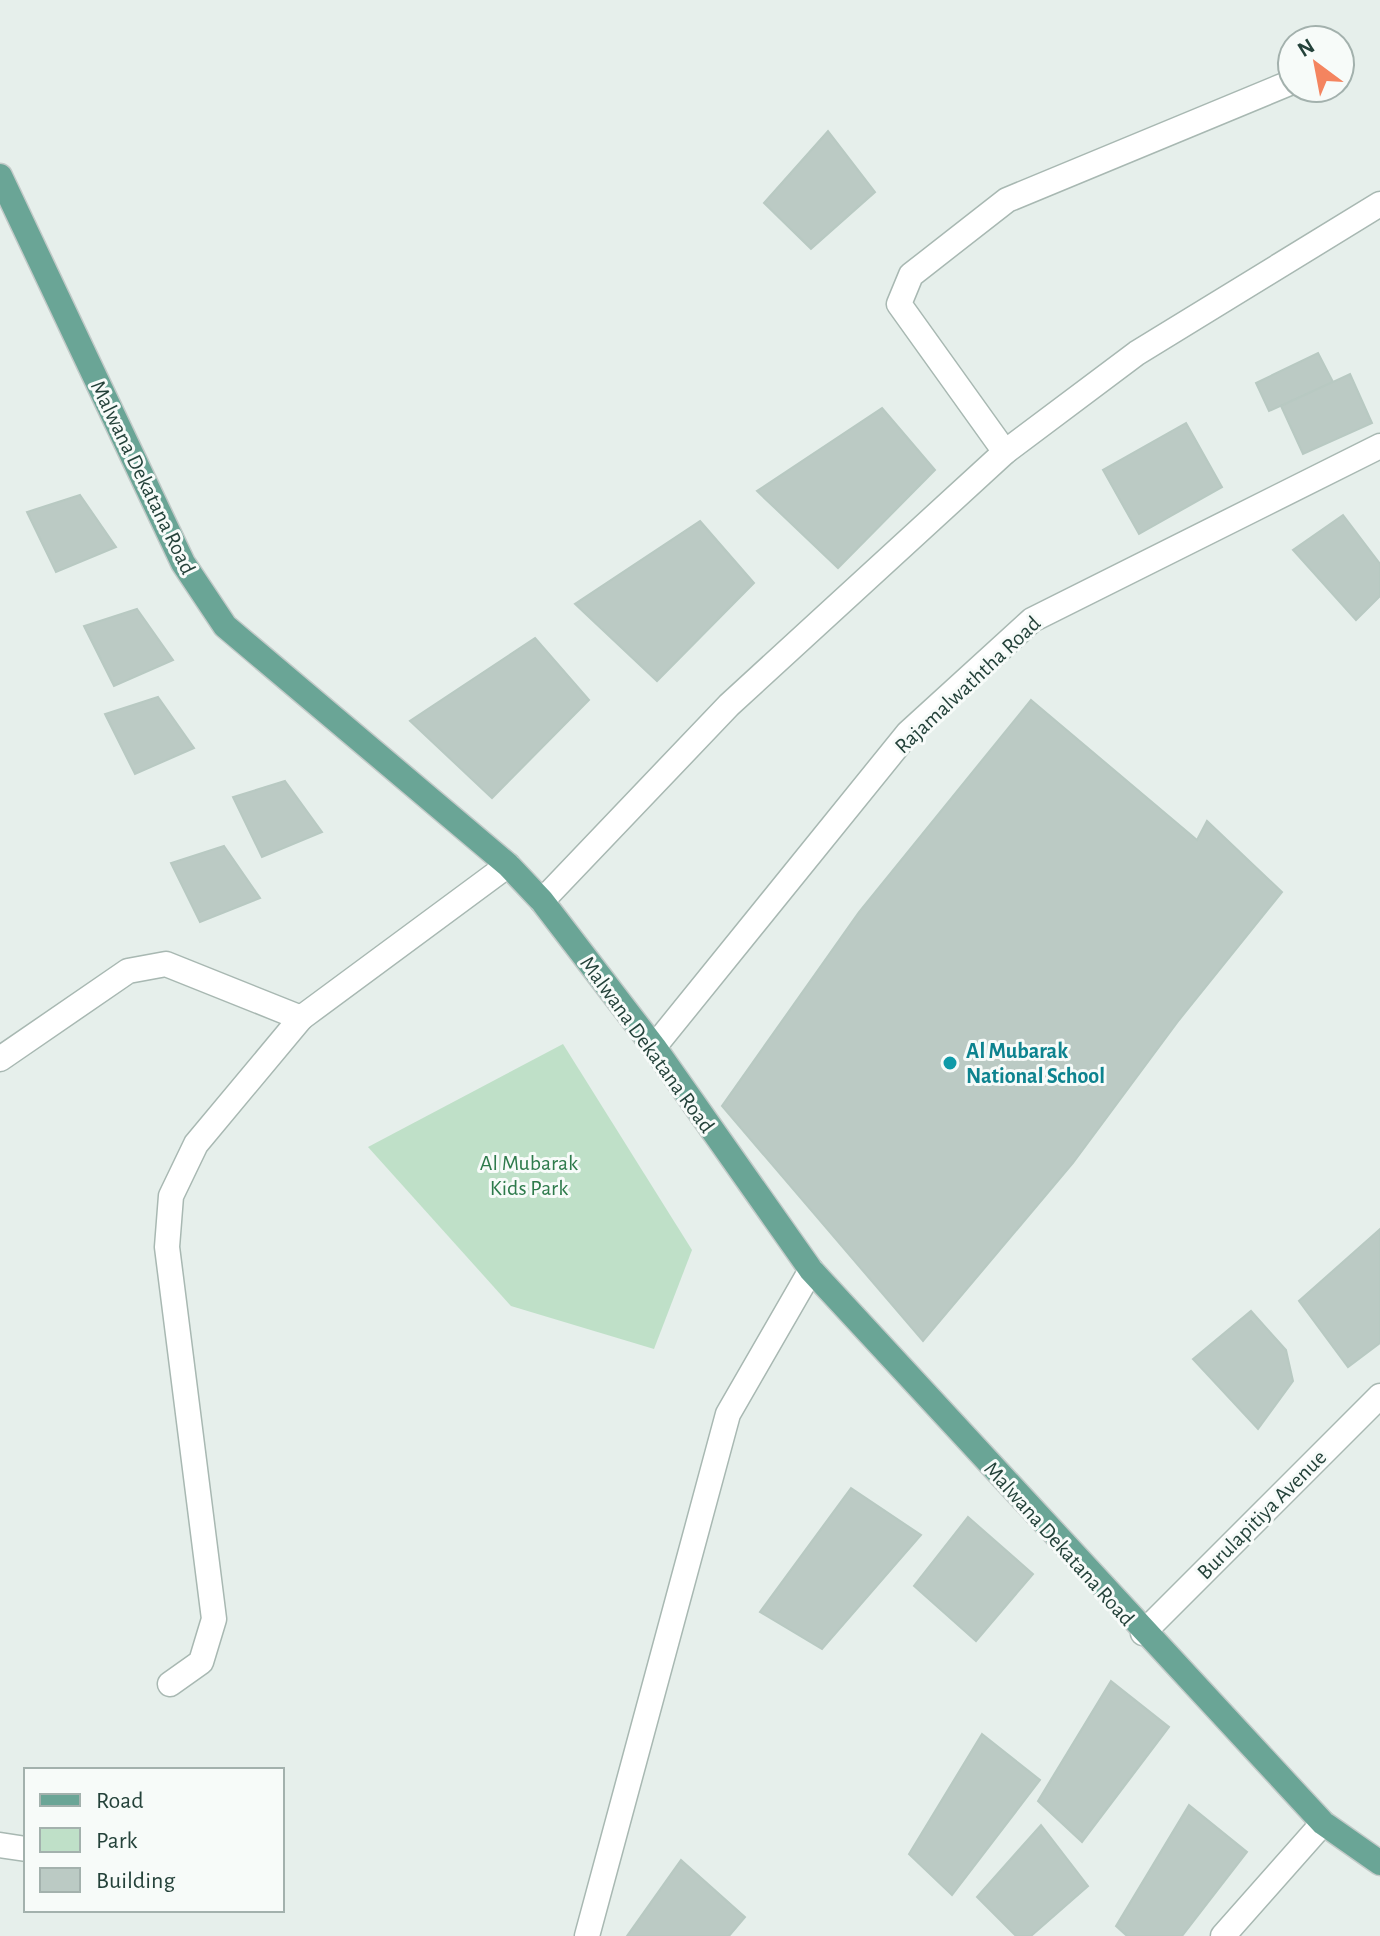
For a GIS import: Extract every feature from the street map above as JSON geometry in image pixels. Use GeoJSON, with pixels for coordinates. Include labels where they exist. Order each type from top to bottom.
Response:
{"type":"FeatureCollection","features":[{"type":"Feature","properties":{"kind":"main road","name":"Malwana Dekatana Road"},"geometry":{"type":"LineString","coordinates":[[0,176],[183,563],[225,626],[508,865],[542,901],[654,1047],[811,1270],[1143,1633],[1323,1823],[1380,1863]]}},
{"type":"Feature","properties":{"kind":"street"},"geometry":{"type":"LineString","coordinates":[[1005,452],[899,304],[911,275],[1007,200],[1276,89]]}},
{"type":"Feature","properties":{"kind":"street"},"geometry":{"type":"LineString","coordinates":[[542,901],[729,705],[1005,452],[1137,353],[1380,204]]}},
{"type":"Feature","properties":{"kind":"street","name":"Rajamalwaththa Road"},"geometry":{"type":"LineString","coordinates":[[654,1047],[908,733],[1032,620],[1380,446]]}},
{"type":"Feature","properties":{"kind":"street"},"geometry":{"type":"LineString","coordinates":[[170,1684],[201,1662],[214,1619],[167,1247],[171,1196],[196,1144],[301,1018],[508,865]]}},
{"type":"Feature","properties":{"kind":"street"},"geometry":{"type":"LineString","coordinates":[[0,1059],[128,971],[166,964],[301,1018]]}},
{"type":"Feature","properties":{"kind":"street"},"geometry":{"type":"LineString","coordinates":[[587,1936],[728,1414],[811,1270]]}},
{"type":"Feature","properties":{"kind":"street","name":"Burulapitiya Avenue"},"geometry":{"type":"LineString","coordinates":[[1143,1633],[1380,1396]]}},
{"type":"Feature","properties":{"kind":"street"},"geometry":{"type":"LineString","coordinates":[[1223,1936],[1323,1823]]}},
{"type":"Feature","properties":{"kind":"street"},"geometry":{"type":"LineString","coordinates":[[0,1845],[24,1849]]}},
{"type":"Feature","properties":{"kind":"green space","name":"Al Mubarak Kids Park"},"geometry":{"type":"Polygon","coordinates":[[[563,1044],[692,1250],[654,1349],[511,1306],[368,1147],[563,1044]]]}},
{"type":"Feature","properties":{"kind":"building"},"geometry":{"type":"Polygon","coordinates":[[[828,131],[875,192],[811,249],[764,203],[828,131]]]}},
{"type":"Feature","properties":{"kind":"building"},"geometry":{"type":"Polygon","coordinates":[[[1318,353],[1333,382],[1269,411],[1256,383],[1318,353]]]}},
{"type":"Feature","properties":{"kind":"building"},"geometry":{"type":"Polygon","coordinates":[[[1350,374],[1372,423],[1303,454],[1281,406],[1350,374]]]}},
{"type":"Feature","properties":{"kind":"building"},"geometry":{"type":"Polygon","coordinates":[[[882,408],[935,470],[838,568],[757,491],[882,408]]]}},
{"type":"Feature","properties":{"kind":"building"},"geometry":{"type":"Polygon","coordinates":[[[1186,423],[1222,487],[1139,534],[1103,470],[1186,423]]]}},
{"type":"Feature","properties":{"kind":"building"},"geometry":{"type":"Polygon","coordinates":[[[80,495],[116,547],[56,572],[27,512],[80,495]]]}},
{"type":"Feature","properties":{"kind":"building"},"geometry":{"type":"Polygon","coordinates":[[[1343,515],[1380,564],[1380,596],[1356,620],[1293,550],[1343,515]]]}},
{"type":"Feature","properties":{"kind":"building"},"geometry":{"type":"Polygon","coordinates":[[[700,521],[754,583],[657,681],[575,604],[700,521]]]}},
{"type":"Feature","properties":{"kind":"building"},"geometry":{"type":"Polygon","coordinates":[[[137,609],[173,660],[114,686],[84,626],[137,609]]]}},
{"type":"Feature","properties":{"kind":"building"},"geometry":{"type":"Polygon","coordinates":[[[535,638],[589,700],[492,798],[410,721],[535,638]]]}},
{"type":"Feature","properties":{"kind":"building"},"geometry":{"type":"Polygon","coordinates":[[[158,697],[194,748],[135,774],[105,714],[158,697]]]}},
{"type":"Feature","properties":{"kind":"building","name":"Al Mubarak National School"},"geometry":{"type":"Polygon","coordinates":[[[1031,700],[1197,840],[1207,821],[1282,892],[1179,1020],[1073,1163],[923,1341],[722,1106],[859,912],[1031,700]]]}},
{"type":"Feature","properties":{"kind":"building"},"geometry":{"type":"Polygon","coordinates":[[[285,781],[322,832],[262,857],[233,797],[285,781]]]}},
{"type":"Feature","properties":{"kind":"building"},"geometry":{"type":"Polygon","coordinates":[[[224,846],[260,898],[200,922],[171,863],[224,846]]]}},
{"type":"Feature","properties":{"kind":"building"},"geometry":{"type":"Polygon","coordinates":[[[1380,1229],[1380,1343],[1348,1367],[1299,1301],[1380,1229]]]}},
{"type":"Feature","properties":{"kind":"building"},"geometry":{"type":"Polygon","coordinates":[[[1251,1311],[1286,1350],[1293,1381],[1258,1429],[1193,1359],[1251,1311]]]}},
{"type":"Feature","properties":{"kind":"building"},"geometry":{"type":"Polygon","coordinates":[[[851,1488],[921,1535],[822,1649],[760,1612],[851,1488]]]}},
{"type":"Feature","properties":{"kind":"building"},"geometry":{"type":"Polygon","coordinates":[[[968,1517],[1033,1574],[976,1641],[914,1586],[968,1517]]]}},
{"type":"Feature","properties":{"kind":"building"},"geometry":{"type":"Polygon","coordinates":[[[1111,1681],[1169,1727],[1082,1842],[1038,1801],[1111,1681]]]}},
{"type":"Feature","properties":{"kind":"building"},"geometry":{"type":"Polygon","coordinates":[[[982,1734],[1040,1780],[952,1895],[909,1854],[982,1734]]]}},
{"type":"Feature","properties":{"kind":"building"},"geometry":{"type":"Polygon","coordinates":[[[1189,1805],[1247,1852],[1182,1936],[1127,1936],[1116,1926],[1189,1805]]]}},
{"type":"Feature","properties":{"kind":"building"},"geometry":{"type":"Polygon","coordinates":[[[1041,1825],[1088,1886],[1031,1936],[1016,1936],[977,1897],[1041,1825]]]}},
{"type":"Feature","properties":{"kind":"building"},"geometry":{"type":"Polygon","coordinates":[[[681,1860],[745,1917],[729,1936],[627,1936],[681,1860]]]}},
{"type":"Feature","properties":{"kind":"place","name":"Al Mubarak National School"},"geometry":{"type":"Point","coordinates":[950,1063]}}]}
